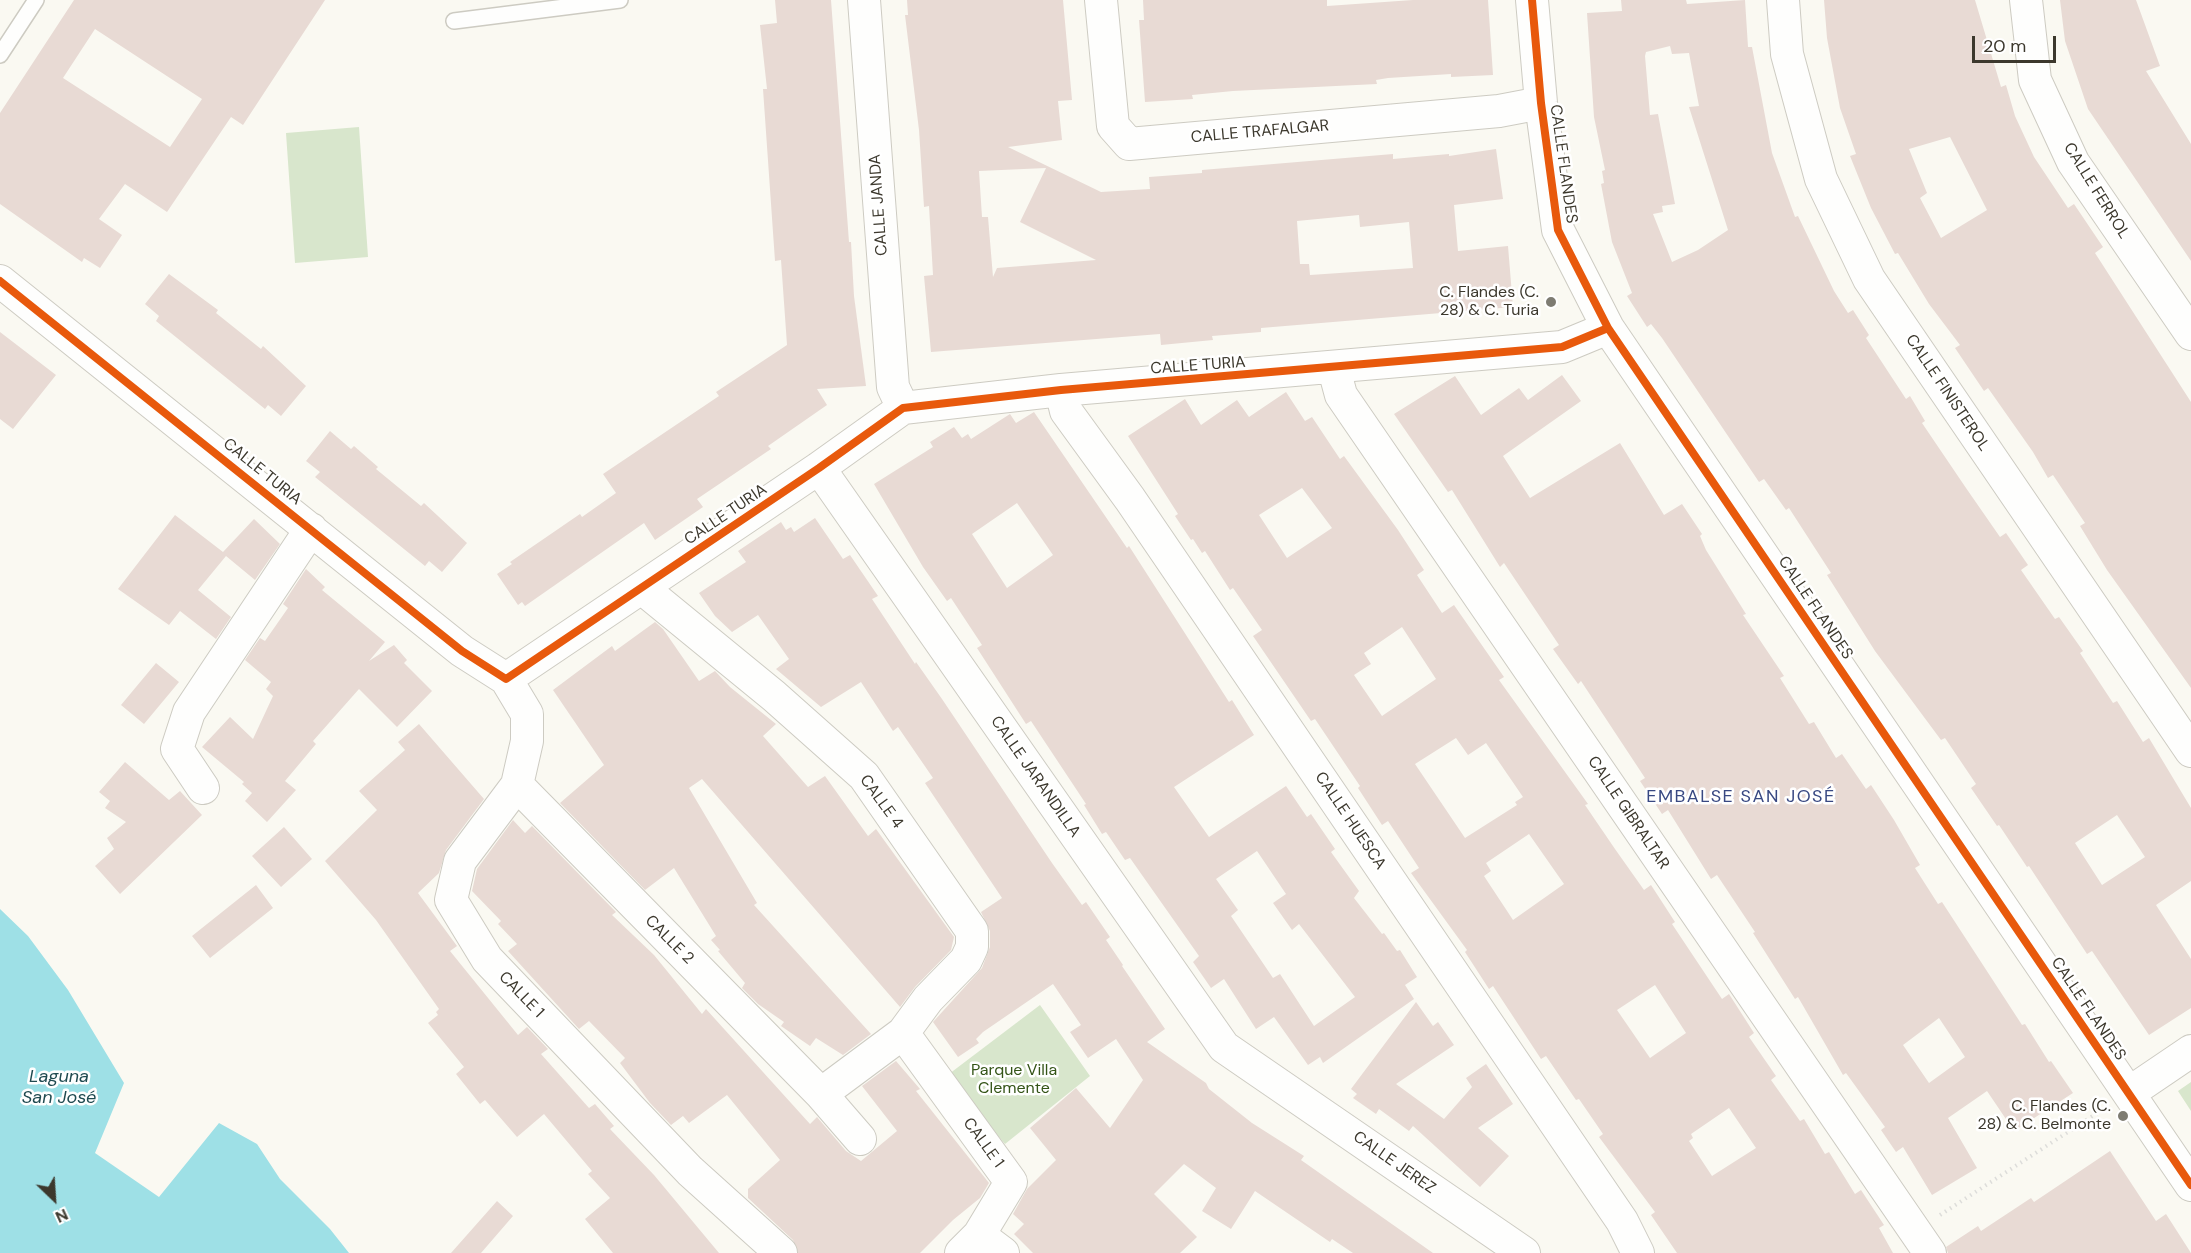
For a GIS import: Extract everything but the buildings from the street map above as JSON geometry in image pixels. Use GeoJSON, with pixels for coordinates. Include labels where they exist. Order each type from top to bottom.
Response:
{"type":"FeatureCollection","features":[{"type":"Feature","properties":{"kind":"street","name":"CALLE JANDA"},"geometry":{"type":"LineString","coordinates":[[864,0],[893,387],[903,408]]}},
{"type":"Feature","properties":{"kind":"street","name":"CALLE TRAFALGAR"},"geometry":{"type":"LineString","coordinates":[[1101,0],[1113,126],[1129,144],[1499,111],[1541,103]]}},
{"type":"Feature","properties":{"kind":"street","name":"CALLE FLANDES"},"geometry":{"type":"LineString","coordinates":[[1532,0],[1541,103],[1558,230],[1608,328],[2191,1185]]}},
{"type":"Feature","properties":{"kind":"street","name":"CALLE FINISTEROL"},"geometry":{"type":"LineString","coordinates":[[1783,0],[1787,54],[1821,179],[1869,279],[2191,750]]}},
{"type":"Feature","properties":{"kind":"street","name":"CALLE FERROL"},"geometry":{"type":"LineString","coordinates":[[2026,0],[2035,80],[2073,162],[2191,334]]}},
{"type":"Feature","properties":{"kind":"street","name":"CALLE TURIA"},"geometry":{"type":"LineString","coordinates":[[0,281],[462,651],[506,679],[819,468],[903,408],[1061,390],[1334,369],[1562,347],[1608,328]]}},
{"type":"Feature","properties":{"kind":"street","name":"CALLE GIBRALTAR"},"geometry":{"type":"LineString","coordinates":[[1334,369],[1341,395],[1923,1242]]}},
{"type":"Feature","properties":{"kind":"street","name":"CALLE HUESCA"},"geometry":{"type":"LineString","coordinates":[[1061,390],[1066,411],[1131,499],[1622,1221],[1638,1253]]}},
{"type":"Feature","properties":{"kind":"street","name":"CALLE JARANDILLA"},"geometry":{"type":"LineString","coordinates":[[819,468],[1224,1047],[1264,1074]]}},
{"type":"Feature","properties":{"kind":"street"},"geometry":{"type":"LineString","coordinates":[[202,788],[177,749],[189,712],[311,529]]}},
{"type":"Feature","properties":{"kind":"street","name":"CALLE 4"},"geometry":{"type":"LineString","coordinates":[[642,588],[774,696],[864,776],[972,931],[972,947],[966,960],[928,999],[903,1033]]}},
{"type":"Feature","properties":{"kind":"street","name":"CALLE 1"},"geometry":{"type":"LineString","coordinates":[[506,679],[527,714],[527,741],[517,785],[460,861],[452,900],[487,959],[690,1171],[782,1253]]}},
{"type":"Feature","properties":{"kind":"street","name":"CALLE 2"},"geometry":{"type":"LineString","coordinates":[[517,785],[821,1094],[860,1139]]}},
{"type":"Feature","properties":{"kind":"street"},"geometry":{"type":"LineString","coordinates":[[821,1094],[903,1033]]}},
{"type":"Feature","properties":{"kind":"street","name":"CALLE 1"},"geometry":{"type":"LineString","coordinates":[[903,1033],[1011,1182],[970,1244]]}},
{"type":"Feature","properties":{"kind":"street"},"geometry":{"type":"LineString","coordinates":[[2129,1093],[2191,1051]]}},
{"type":"Feature","properties":{"kind":"street","name":"CALLE JEREZ"},"geometry":{"type":"LineString","coordinates":[[1264,1074],[1524,1253]]}},
{"type":"Feature","properties":{"kind":"street"},"geometry":{"type":"LineString","coordinates":[[970,1244],[1003,1253]]}},
{"type":"Feature","properties":{"kind":"lane"},"geometry":{"type":"LineString","coordinates":[[0,55],[36,0]]}},
{"type":"Feature","properties":{"kind":"lane"},"geometry":{"type":"LineString","coordinates":[[454,21],[620,0]]}},
{"type":"Feature","properties":{"kind":"path"},"geometry":{"type":"LineString","coordinates":[[1923,1242],[2129,1093]]}},
{"type":"Feature","properties":{"kind":"green space"},"geometry":{"type":"Polygon","coordinates":[[[359,127],[368,257],[295,263],[286,133],[359,127]]]}},
{"type":"Feature","properties":{"kind":"green space","name":"Parque Villa Clemente"},"geometry":{"type":"Polygon","coordinates":[[[1040,1005],[1090,1076],[1005,1144],[971,1105],[949,1074],[1040,1005]]]}},
{"type":"Feature","properties":{"kind":"green space"},"geometry":{"type":"Polygon","coordinates":[[[2191,1082],[2191,1111],[2178,1091],[2191,1082]]]}},
{"type":"Feature","properties":{"kind":"water","name":"Laguna San José"},"geometry":{"type":"Polygon","coordinates":[[[0,909],[28,936],[68,990],[124,1083],[95,1153],[159,1197],[219,1123],[257,1144],[280,1179],[330,1229],[349,1253],[0,1253],[0,909]]]}},
{"type":"Feature","properties":{"kind":"cycle path"},"geometry":{"type":"LineString","coordinates":[[1532,0],[1541,103],[1558,230],[1608,328],[2191,1185]]}},
{"type":"Feature","properties":{"kind":"cycle path"},"geometry":{"type":"LineString","coordinates":[[0,281],[462,651],[506,679],[819,468],[903,408],[1061,390],[1562,347],[1608,328]]}},
{"type":"Feature","properties":{"kind":"place","name":"C. Flandes (C. 28) & C. Turia"},"geometry":{"type":"Point","coordinates":[1551,302]}},
{"type":"Feature","properties":{"kind":"place","name":"C. Flandes (C. 28) & C. Belmonte"},"geometry":{"type":"Point","coordinates":[2123,1116]}},
{"type":"Feature","properties":{"kind":"district","name":"EMBALSE SAN JOSÉ"},"geometry":{"type":"Point","coordinates":[1741,797]}}]}
